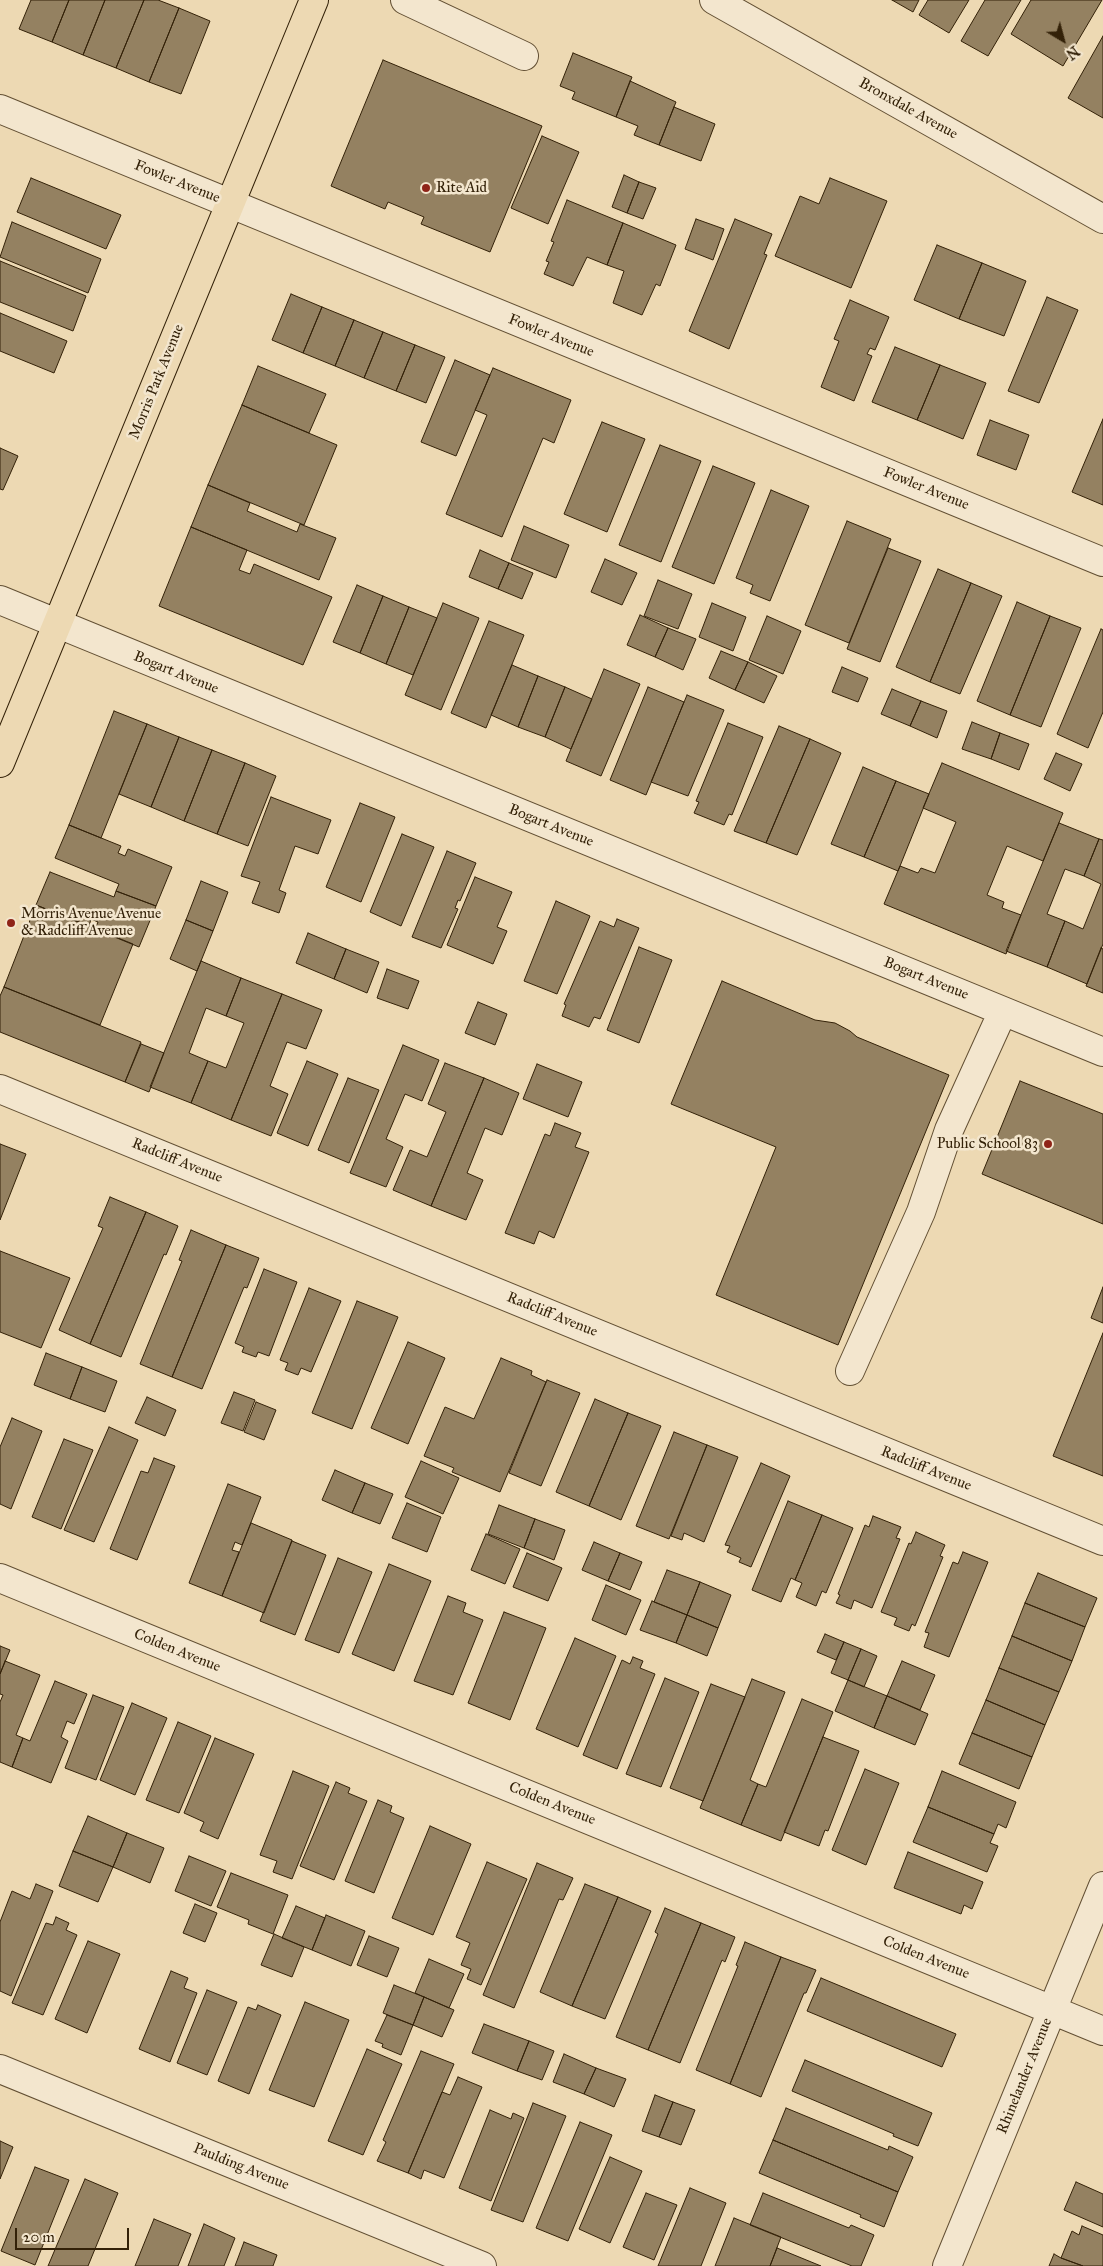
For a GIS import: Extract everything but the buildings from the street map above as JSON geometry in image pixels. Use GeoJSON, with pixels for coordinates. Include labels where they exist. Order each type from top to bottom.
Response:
{"type":"FeatureCollection","features":[{"type":"Feature","properties":{"kind":"main road","name":"Morris Park Avenue"},"geometry":{"type":"LineString","coordinates":[[0,764],[314,0]]}},
{"type":"Feature","properties":{"kind":"street"},"geometry":{"type":"LineString","coordinates":[[405,0],[524,56]]}},
{"type":"Feature","properties":{"kind":"street","name":"Bronxdale Avenue"},"geometry":{"type":"LineString","coordinates":[[714,0],[1103,219]]}},
{"type":"Feature","properties":{"kind":"street","name":"Fowler Avenue"},"geometry":{"type":"LineString","coordinates":[[0,109],[1103,562]]}},
{"type":"Feature","properties":{"kind":"street","name":"Bogart Avenue"},"geometry":{"type":"LineString","coordinates":[[0,600],[57,625],[1103,1052]]}},
{"type":"Feature","properties":{"kind":"street"},"geometry":{"type":"LineString","coordinates":[[850,1371],[921,1212],[949,1130],[1004,1011]]}},
{"type":"Feature","properties":{"kind":"street","name":"Radcliff Avenue"},"geometry":{"type":"LineString","coordinates":[[0,1089],[1103,1541]]}},
{"type":"Feature","properties":{"kind":"street","name":"Colden Avenue"},"geometry":{"type":"LineString","coordinates":[[0,1578],[1103,2031]]}},
{"type":"Feature","properties":{"kind":"street","name":"Rhinelander Avenue"},"geometry":{"type":"LineString","coordinates":[[947,2266],[1103,1886]]}},
{"type":"Feature","properties":{"kind":"street","name":"Paulding Avenue"},"geometry":{"type":"LineString","coordinates":[[0,2069],[482,2266]]}},
{"type":"Feature","properties":{"kind":"place","name":"Rite Aid"},"geometry":{"type":"Point","coordinates":[426,188]}},
{"type":"Feature","properties":{"kind":"place","name":"Morris Avenue Avenue & Radcliff Avenue"},"geometry":{"type":"Point","coordinates":[11,923]}},
{"type":"Feature","properties":{"kind":"place","name":"Public School 83"},"geometry":{"type":"Point","coordinates":[1048,1144]}}]}
